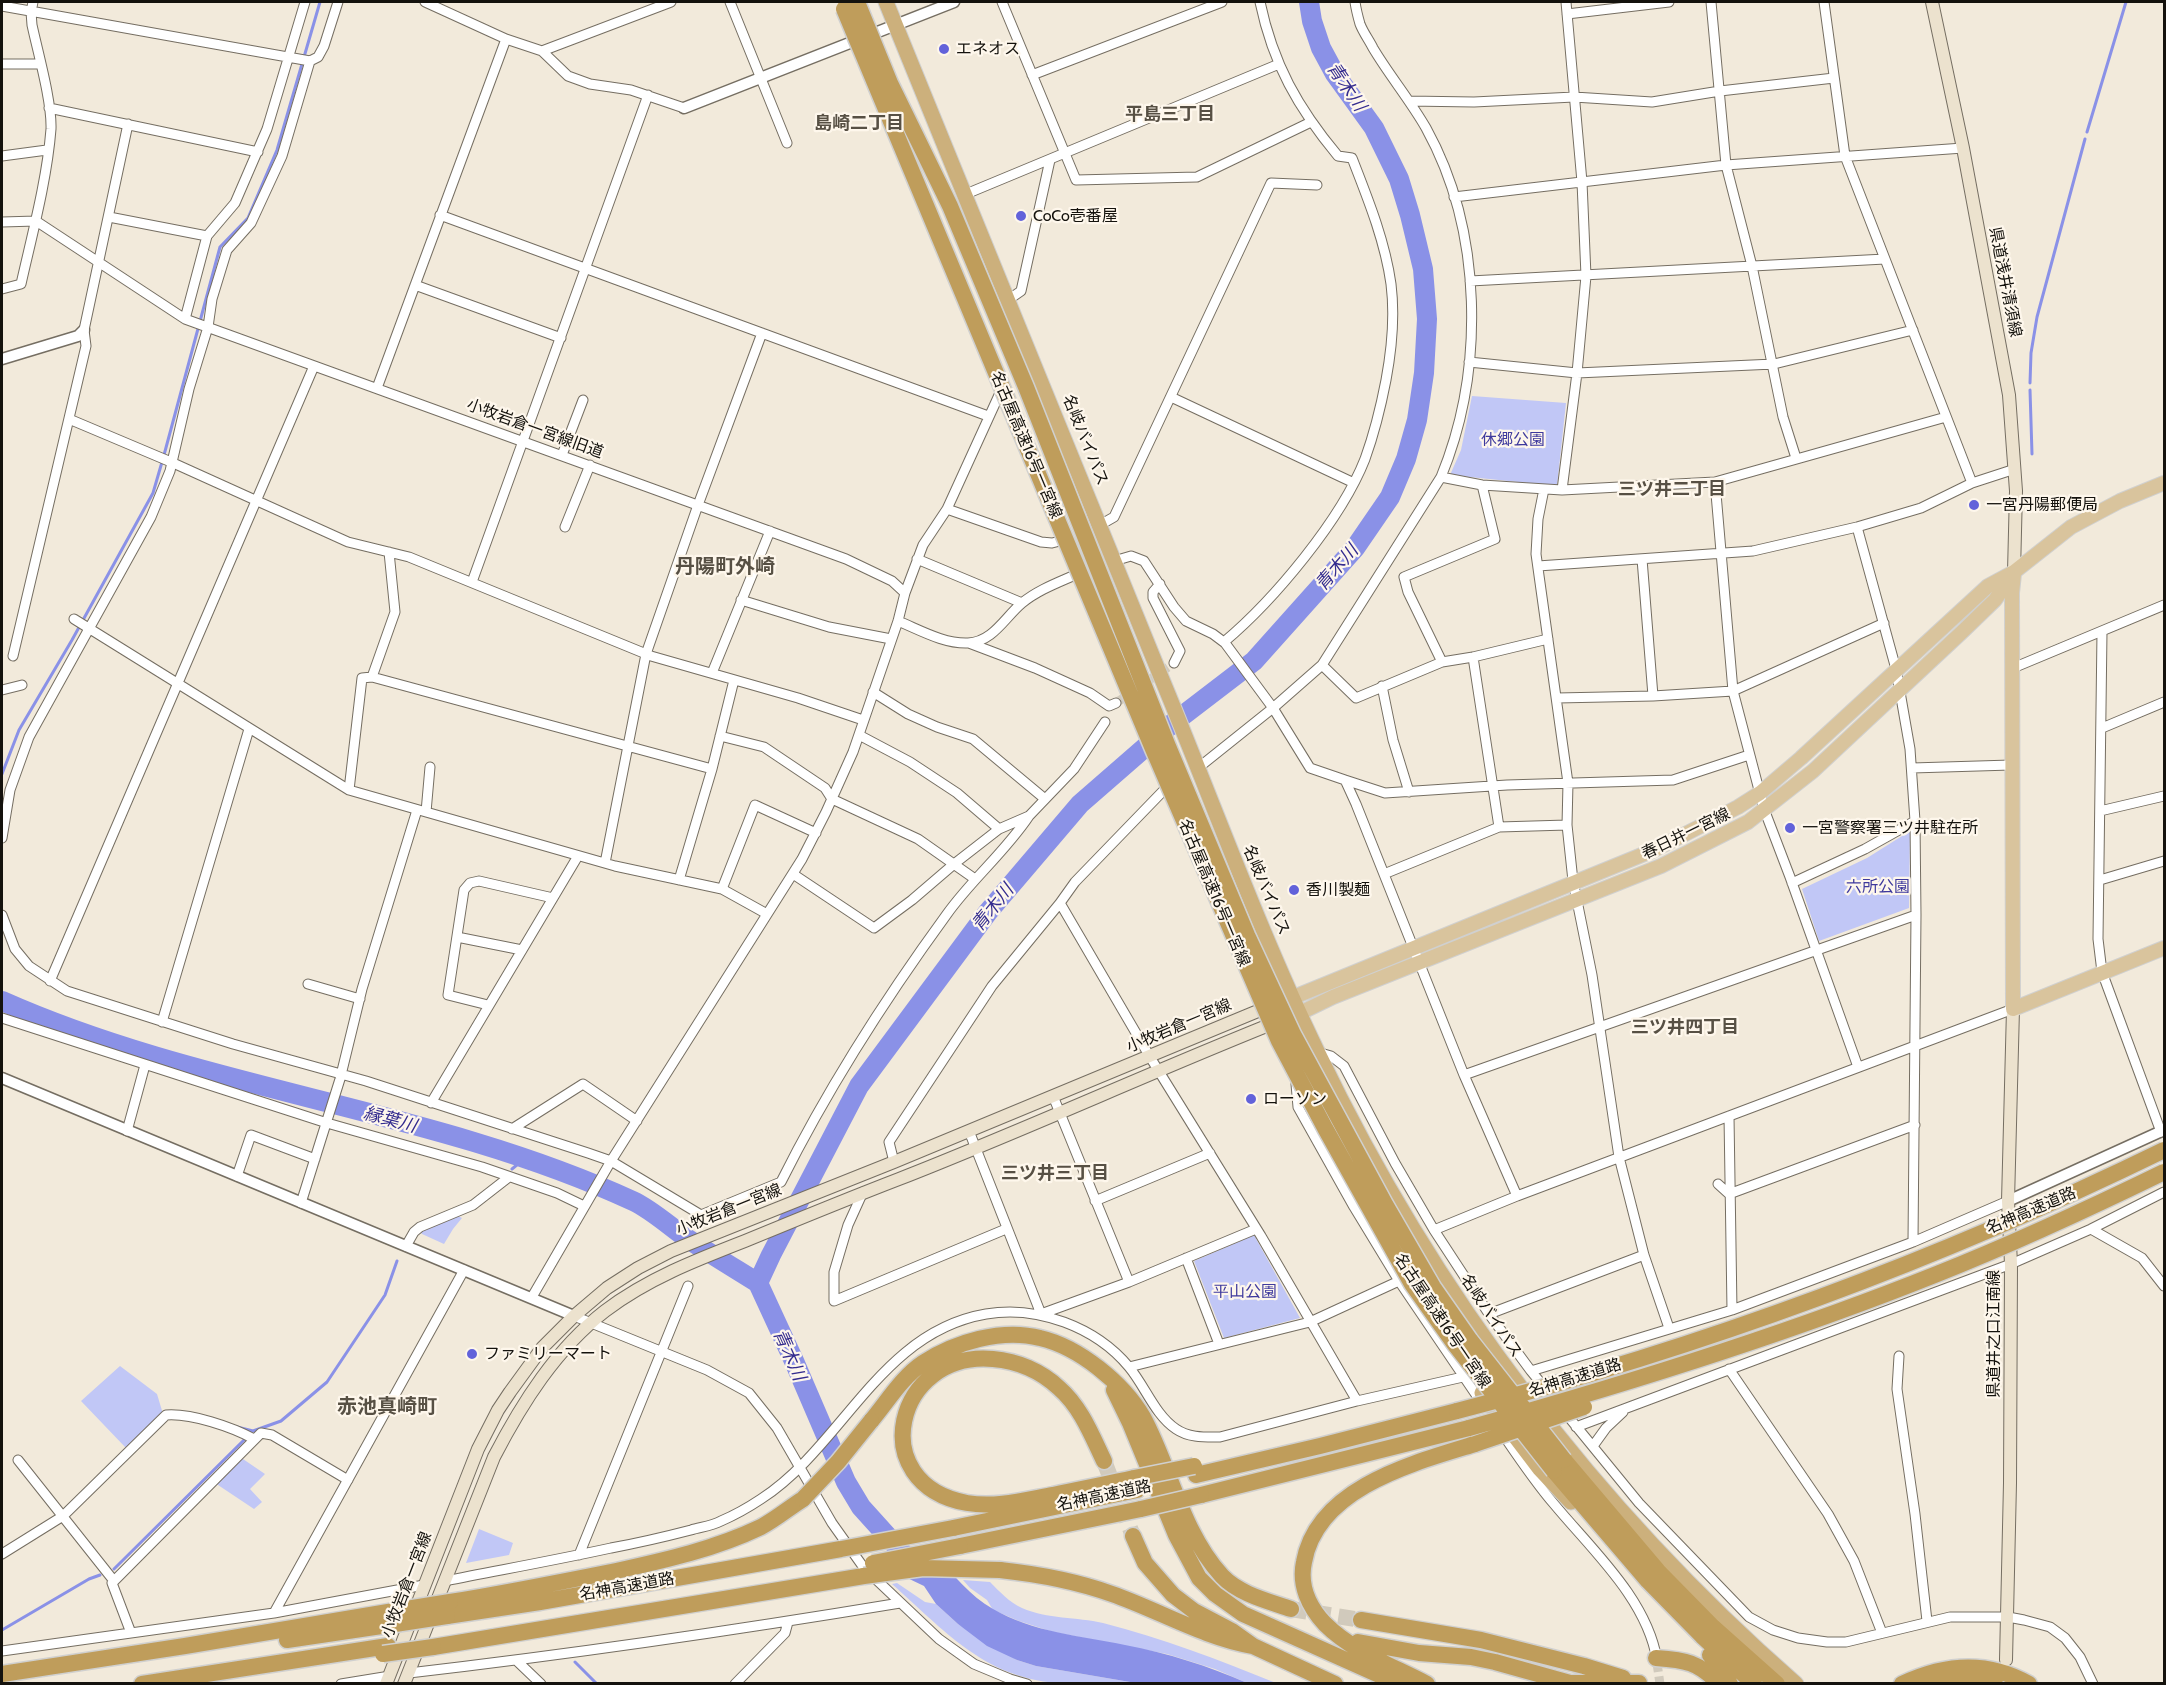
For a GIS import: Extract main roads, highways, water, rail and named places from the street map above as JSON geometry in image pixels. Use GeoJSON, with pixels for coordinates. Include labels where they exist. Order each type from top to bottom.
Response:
{"type":"FeatureCollection","features":[{"type":"Feature","properties":{"kind":"highway","name":"名古屋高速16号一宮線"},"geometry":{"type":"LineString","coordinates":[[841,2],[1238,949],[1279,1041],[1325,1128],[1412,1284],[1487,1387],[1554,1471],[1648,1581],[1702,1636],[1754,1683]]}},
{"type":"Feature","properties":{"kind":"highway"},"geometry":{"type":"LineString","coordinates":[[848,2],[999,395],[1162,784],[1260,1011],[1296,1084],[1424,1310],[1479,1388],[1539,1468],[1681,1628],[1714,1658],[1730,1683]]}},
{"type":"Feature","properties":{"kind":"highway"},"geometry":{"type":"LineString","coordinates":[[857,2],[890,83],[927,155]]}},
{"type":"Feature","properties":{"kind":"highway"},"geometry":{"type":"LineString","coordinates":[[867,2],[927,155]]}},
{"type":"Feature","properties":{"kind":"highway","name":"名岐バイパス"},"geometry":{"type":"LineString","coordinates":[[886,2],[1196,761],[1222,831],[1317,1052],[1370,1157],[1407,1221],[1509,1375],[1567,1448],[1624,1515],[1720,1616],[1796,1683]]}},
{"type":"Feature","properties":{"kind":"highway","name":"名古屋高速16号一宮線"},"geometry":{"type":"LineString","coordinates":[[927,155],[1026,387],[1167,744],[1251,945],[1293,1034],[1385,1204],[1433,1287],[1470,1340],[1564,1460],[1658,1572],[1713,1627],[1777,1683]]}},
{"type":"Feature","properties":{"kind":"highway","name":"名神高速道路"},"geometry":{"type":"LineString","coordinates":[[448,1609],[632,1587],[953,1528],[1195,1470],[1360,1436],[1556,1386],[1678,1347],[1841,1289],[2024,1215],[2164,1150]]}},
{"type":"Feature","properties":{"kind":"highway","name":"名神高速道路"},"geometry":{"type":"LineString","coordinates":[[860,1571],[960,1546],[1201,1495],[1567,1401],[1701,1359],[1937,1274],[2069,1218],[2164,1172]]}},
{"type":"Feature","properties":{"kind":"highway"},"geometry":{"type":"LineString","coordinates":[[2,1683],[448,1609],[706,1549],[764,1525],[803,1498],[838,1462],[920,1365],[940,1352],[972,1341],[1011,1335],[1040,1338],[1065,1348],[1105,1373],[1125,1393],[1142,1416],[1158,1448],[1189,1526],[1206,1556],[1224,1578],[1253,1596],[1291,1609]]}},
{"type":"Feature","properties":{"kind":"highway"},"geometry":{"type":"LineString","coordinates":[[1104,1461],[1089,1428],[1076,1407],[1059,1388],[1035,1371],[1011,1361],[983,1358],[956,1362],[940,1370],[912,1395],[903,1417],[902,1442],[908,1464],[924,1484],[943,1496],[968,1503],[1000,1505],[1135,1484]]}},
{"type":"Feature","properties":{"kind":"highway"},"geometry":{"type":"LineString","coordinates":[[1427,1683],[1359,1650],[1326,1624],[1311,1606],[1303,1587],[1302,1568],[1306,1547],[1318,1525],[1336,1505],[1367,1485],[1398,1470],[1684,1371],[1701,1359]]}},
{"type":"Feature","properties":{"kind":"highway"},"geometry":{"type":"LineString","coordinates":[[1105,1373],[1130,1423],[1183,1549],[1199,1578],[1215,1594],[1243,1614],[1386,1678],[1405,1683]]}},
{"type":"Feature","properties":{"kind":"highway"},"geometry":{"type":"LineString","coordinates":[[1133,1536],[1145,1563],[1173,1595],[1194,1611],[1232,1631],[1253,1646],[1335,1683]]}},
{"type":"Feature","properties":{"kind":"highway"},"geometry":{"type":"LineString","coordinates":[[142,1683],[435,1643],[860,1571],[923,1568],[1000,1570],[1062,1580],[1110,1593],[1230,1642],[1253,1646]]}},
{"type":"Feature","properties":{"kind":"highway"},"geometry":{"type":"LineString","coordinates":[[1643,1583],[1746,1683]]}},
{"type":"Feature","properties":{"kind":"highway"},"geometry":{"type":"LineString","coordinates":[[2,1674],[398,1617]]}},
{"type":"Feature","properties":{"kind":"highway"},"geometry":{"type":"LineString","coordinates":[[1361,1620],[1481,1640],[1640,1683]]}},
{"type":"Feature","properties":{"kind":"highway"},"geometry":{"type":"LineString","coordinates":[[1346,1640],[1389,1649],[1495,1662],[1570,1683],[1640,1683]]}},
{"type":"Feature","properties":{"kind":"highway"},"geometry":{"type":"LineString","coordinates":[[193,1683],[386,1650]]}},
{"type":"Feature","properties":{"kind":"highway"},"geometry":{"type":"LineString","coordinates":[[1657,1660],[1691,1662],[1703,1668],[1719,1683]]}},
{"type":"Feature","properties":{"kind":"highway"},"geometry":{"type":"LineString","coordinates":[[1934,1677],[1952,1667],[1974,1666],[2006,1673],[2029,1683]]}},
{"type":"Feature","properties":{"kind":"highway"},"geometry":{"type":"LineString","coordinates":[[1902,1683],[1934,1677],[1979,1679],[1995,1683]]}},
{"type":"Feature","properties":{"kind":"main road","name":"県道浅井清須線"},"geometry":{"type":"LineString","coordinates":[[1932,2],[1963,148],[2009,395],[2015,470],[2014,572]]}},
{"type":"Feature","properties":{"kind":"main road","name":"春日井一宮線"},"geometry":{"type":"LineString","coordinates":[[1294,997],[1654,850],[1693,832],[1760,793],[1988,586],[2014,572],[2071,527],[2120,501],[2164,483]]}},
{"type":"Feature","properties":{"kind":"main road","name":"春日井一宮線"},"geometry":{"type":"LineString","coordinates":[[1300,1013],[1333,997],[1577,900],[1700,847],[1748,822],[1813,771],[1900,690],[1995,600],[2014,572]]}},
{"type":"Feature","properties":{"kind":"main road"},"geometry":{"type":"LineString","coordinates":[[2014,572],[2011,765],[2013,1009],[2164,948]]}},
{"type":"Feature","properties":{"kind":"main road","name":"小牧岩倉一宮線"},"geometry":{"type":"LineString","coordinates":[[388,1680],[478,1449],[498,1410],[542,1348],[574,1316],[607,1288],[671,1251],[1294,997]]}},
{"type":"Feature","properties":{"kind":"main road","name":"県道井之口江南線"},"geometry":{"type":"LineString","coordinates":[[2006,1660],[2011,1264],[2008,1201],[2013,1009]]}},
{"type":"Feature","properties":{"kind":"main road","name":"小牧岩倉一宮線"},"geometry":{"type":"LineString","coordinates":[[406,1678],[494,1457],[510,1426],[538,1382],[591,1323],[631,1293],[688,1263],[1060,1113],[1300,1013]]}},
{"type":"Feature","properties":{"kind":"water"},"geometry":{"type":"Polygon","coordinates":[[[936,1556],[977,1598],[1008,1617],[1040,1628],[1172,1656],[1247,1683],[1136,1683],[1036,1666],[1017,1660],[987,1646],[936,1604],[924,1586],[901,1575],[936,1556]]]}},
{"type":"Feature","properties":{"kind":"waterway"},"geometry":{"type":"LineString","coordinates":[[164,455],[220,247],[248,218],[277,150],[320,2]]}},
{"type":"Feature","properties":{"kind":"waterway","name":"青木川"},"geometry":{"type":"LineString","coordinates":[[916,1568],[861,1507],[846,1482],[758,1283],[859,1086],[988,912],[1080,804],[1173,723],[1254,661],[1355,548],[1390,497],[1406,459],[1417,420],[1424,373],[1427,319],[1423,269],[1399,179],[1374,128],[1335,74],[1321,48],[1312,21],[1309,2]]}},
{"type":"Feature","properties":{"kind":"waterway"},"geometry":{"type":"LineString","coordinates":[[2087,132],[2126,2]]}},
{"type":"Feature","properties":{"kind":"waterway"},"geometry":{"type":"LineString","coordinates":[[2030,383],[2031,353],[2037,317],[2085,139]]}},
{"type":"Feature","properties":{"kind":"waterway"},"geometry":{"type":"LineString","coordinates":[[2030,390],[2032,454]]}},
{"type":"Feature","properties":{"kind":"waterway"},"geometry":{"type":"LineString","coordinates":[[2,774],[19,730],[72,640],[153,493],[162,462]]}},
{"type":"Feature","properties":{"kind":"waterway","name":"縁葉川"},"geometry":{"type":"LineString","coordinates":[[2,1001],[79,1032],[158,1057],[478,1143],[556,1169],[633,1201],[758,1283]]}},
{"type":"Feature","properties":{"kind":"waterway"},"geometry":{"type":"LineString","coordinates":[[512,1169],[524,1159]]}},
{"type":"Feature","properties":{"kind":"waterway"},"geometry":{"type":"LineString","coordinates":[[237,1427],[253,1431],[281,1421],[327,1382],[385,1295],[397,1261]]}},
{"type":"Feature","properties":{"kind":"waterway"},"geometry":{"type":"LineString","coordinates":[[114,1569],[244,1440]]}},
{"type":"Feature","properties":{"kind":"waterway"},"geometry":{"type":"LineString","coordinates":[[2,1630],[89,1579],[100,1575]]}},
{"type":"Feature","properties":{"kind":"waterway"},"geometry":{"type":"LineString","coordinates":[[575,1662],[597,1684]]}},
{"type":"Feature","properties":{"kind":"tunnel"},"geometry":{"type":"LineString","coordinates":[[1116,703],[1174,663]]}},
{"type":"Feature","properties":{"kind":"tunnel"},"geometry":{"type":"LineString","coordinates":[[1104,1461],[1133,1536]]}},
{"type":"Feature","properties":{"kind":"tunnel"},"geometry":{"type":"LineString","coordinates":[[1291,1609],[1361,1620]]}},
{"type":"Feature","properties":{"kind":"tunnel"},"geometry":{"type":"LineString","coordinates":[[1657,1663],[1660,1684]]}},
{"type":"Feature","properties":{"kind":"place","name":"エネオス"},"geometry":{"type":"Point","coordinates":[944,49]}},
{"type":"Feature","properties":{"kind":"place","name":"CoCo壱番屋"},"geometry":{"type":"Point","coordinates":[1021,216]}},
{"type":"Feature","properties":{"kind":"place","name":"一宮丹陽郵便局"},"geometry":{"type":"Point","coordinates":[1974,505]}},
{"type":"Feature","properties":{"kind":"place","name":"一宮警察署三ツ井駐在所"},"geometry":{"type":"Point","coordinates":[1790,828]}},
{"type":"Feature","properties":{"kind":"place","name":"香川製麺"},"geometry":{"type":"Point","coordinates":[1294,890]}},
{"type":"Feature","properties":{"kind":"place","name":"ローソン"},"geometry":{"type":"Point","coordinates":[1251,1099]}},
{"type":"Feature","properties":{"kind":"place","name":"ファミリーマート"},"geometry":{"type":"Point","coordinates":[472,1354]}},
{"type":"Feature","properties":{"kind":"district","name":"平島三丁目"},"geometry":{"type":"Point","coordinates":[1170,115]}},
{"type":"Feature","properties":{"kind":"district","name":"島崎二丁目"},"geometry":{"type":"Point","coordinates":[859,124]}},
{"type":"Feature","properties":{"kind":"district","name":"三ツ井二丁目"},"geometry":{"type":"Point","coordinates":[1672,490]}},
{"type":"Feature","properties":{"kind":"district","name":"丹陽町外崎"},"geometry":{"type":"Point","coordinates":[725,567]}},
{"type":"Feature","properties":{"kind":"district","name":"三ツ井四丁目"},"geometry":{"type":"Point","coordinates":[1685,1028]}},
{"type":"Feature","properties":{"kind":"district","name":"三ツ井三丁目"},"geometry":{"type":"Point","coordinates":[1055,1174]}},
{"type":"Feature","properties":{"kind":"district","name":"赤池真崎町"},"geometry":{"type":"Point","coordinates":[387,1407]}},
{"type":"Feature","properties":{"kind":"park label","name":"休郷公園"},"geometry":{"type":"Point","coordinates":[1513,440]}},
{"type":"Feature","properties":{"kind":"park label","name":"六所公園"},"geometry":{"type":"Point","coordinates":[1878,887]}},
{"type":"Feature","properties":{"kind":"park label","name":"平山公園"},"geometry":{"type":"Point","coordinates":[1245,1292]}}]}
